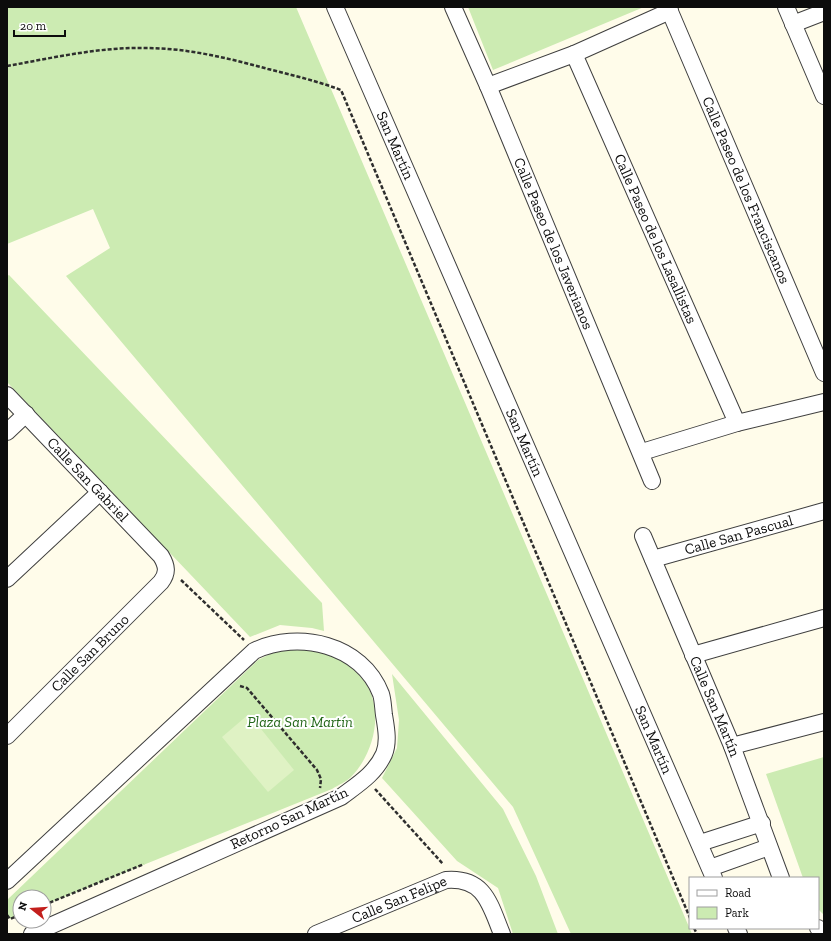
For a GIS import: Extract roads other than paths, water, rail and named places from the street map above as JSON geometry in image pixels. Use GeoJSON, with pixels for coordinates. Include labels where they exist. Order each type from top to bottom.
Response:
{"type":"FeatureCollection","features":[{"type":"Feature","properties":{"kind":"street","name":"San Martín"},"geometry":{"type":"LineString","coordinates":[[335,7],[712,873]]}},
{"type":"Feature","properties":{"kind":"street","name":"Calle Paseo de los Javerianos"},"geometry":{"type":"LineString","coordinates":[[454,7],[642,452],[652,481]]}},
{"type":"Feature","properties":{"kind":"street"},"geometry":{"type":"LineString","coordinates":[[786,7],[824,96]]}},
{"type":"Feature","properties":{"kind":"street"},"geometry":{"type":"LineString","coordinates":[[488,86],[574,54],[669,9]]}},
{"type":"Feature","properties":{"kind":"street","name":"Calle Paseo de los Franciscanos"},"geometry":{"type":"LineString","coordinates":[[669,9],[824,373]]}},
{"type":"Feature","properties":{"kind":"street"},"geometry":{"type":"LineString","coordinates":[[793,24],[824,12]]}},
{"type":"Feature","properties":{"kind":"street","name":"Calle Paseo de los Lasallistas"},"geometry":{"type":"LineString","coordinates":[[574,54],[737,423]]}},
{"type":"Feature","properties":{"kind":"street","name":"Calle San Gabriel"},"geometry":{"type":"LineString","coordinates":[[7,394],[161,556],[167,566]]}},
{"type":"Feature","properties":{"kind":"street"},"geometry":{"type":"LineString","coordinates":[[642,452],[737,423],[824,402]]}},
{"type":"Feature","properties":{"kind":"street"},"geometry":{"type":"LineString","coordinates":[[7,432],[26,414]]}},
{"type":"Feature","properties":{"kind":"street"},"geometry":{"type":"LineString","coordinates":[[7,579],[100,492]]}},
{"type":"Feature","properties":{"kind":"street","name":"Calle San Pascual"},"geometry":{"type":"LineString","coordinates":[[653,558],[824,511]]}},
{"type":"Feature","properties":{"kind":"street","name":"Calle San Martín"},"geometry":{"type":"LineString","coordinates":[[643,536],[732,746],[762,823],[769,847],[781,877]]}},
{"type":"Feature","properties":{"kind":"street","name":"Calle San Bruno"},"geometry":{"type":"LineString","coordinates":[[7,736],[161,582],[167,573],[167,566]]}},
{"type":"Feature","properties":{"kind":"street"},"geometry":{"type":"LineString","coordinates":[[693,655],[824,618]]}},
{"type":"Feature","properties":{"kind":"street","name":"Retorno San Martín"},"geometry":{"type":"LineString","coordinates":[[7,881],[254,650],[270,643],[293,640],[320,644],[339,650],[357,661],[371,676],[381,694],[387,732],[384,754],[370,775],[341,797],[32,934]]}},
{"type":"Feature","properties":{"kind":"street"},"geometry":{"type":"LineString","coordinates":[[732,746],[824,722]]}},
{"type":"Feature","properties":{"kind":"street"},"geometry":{"type":"LineString","coordinates":[[700,843],[762,823]]}},
{"type":"Feature","properties":{"kind":"street"},"geometry":{"type":"LineString","coordinates":[[712,873],[769,847]]}},
{"type":"Feature","properties":{"kind":"street","name":"Calle San Felipe"},"geometry":{"type":"LineString","coordinates":[[316,934],[446,880],[468,882],[486,896],[502,934]]}},
{"type":"Feature","properties":{"kind":"park label","name":"Plaza San Martín"},"geometry":{"type":"Point","coordinates":[300,722]}}]}
